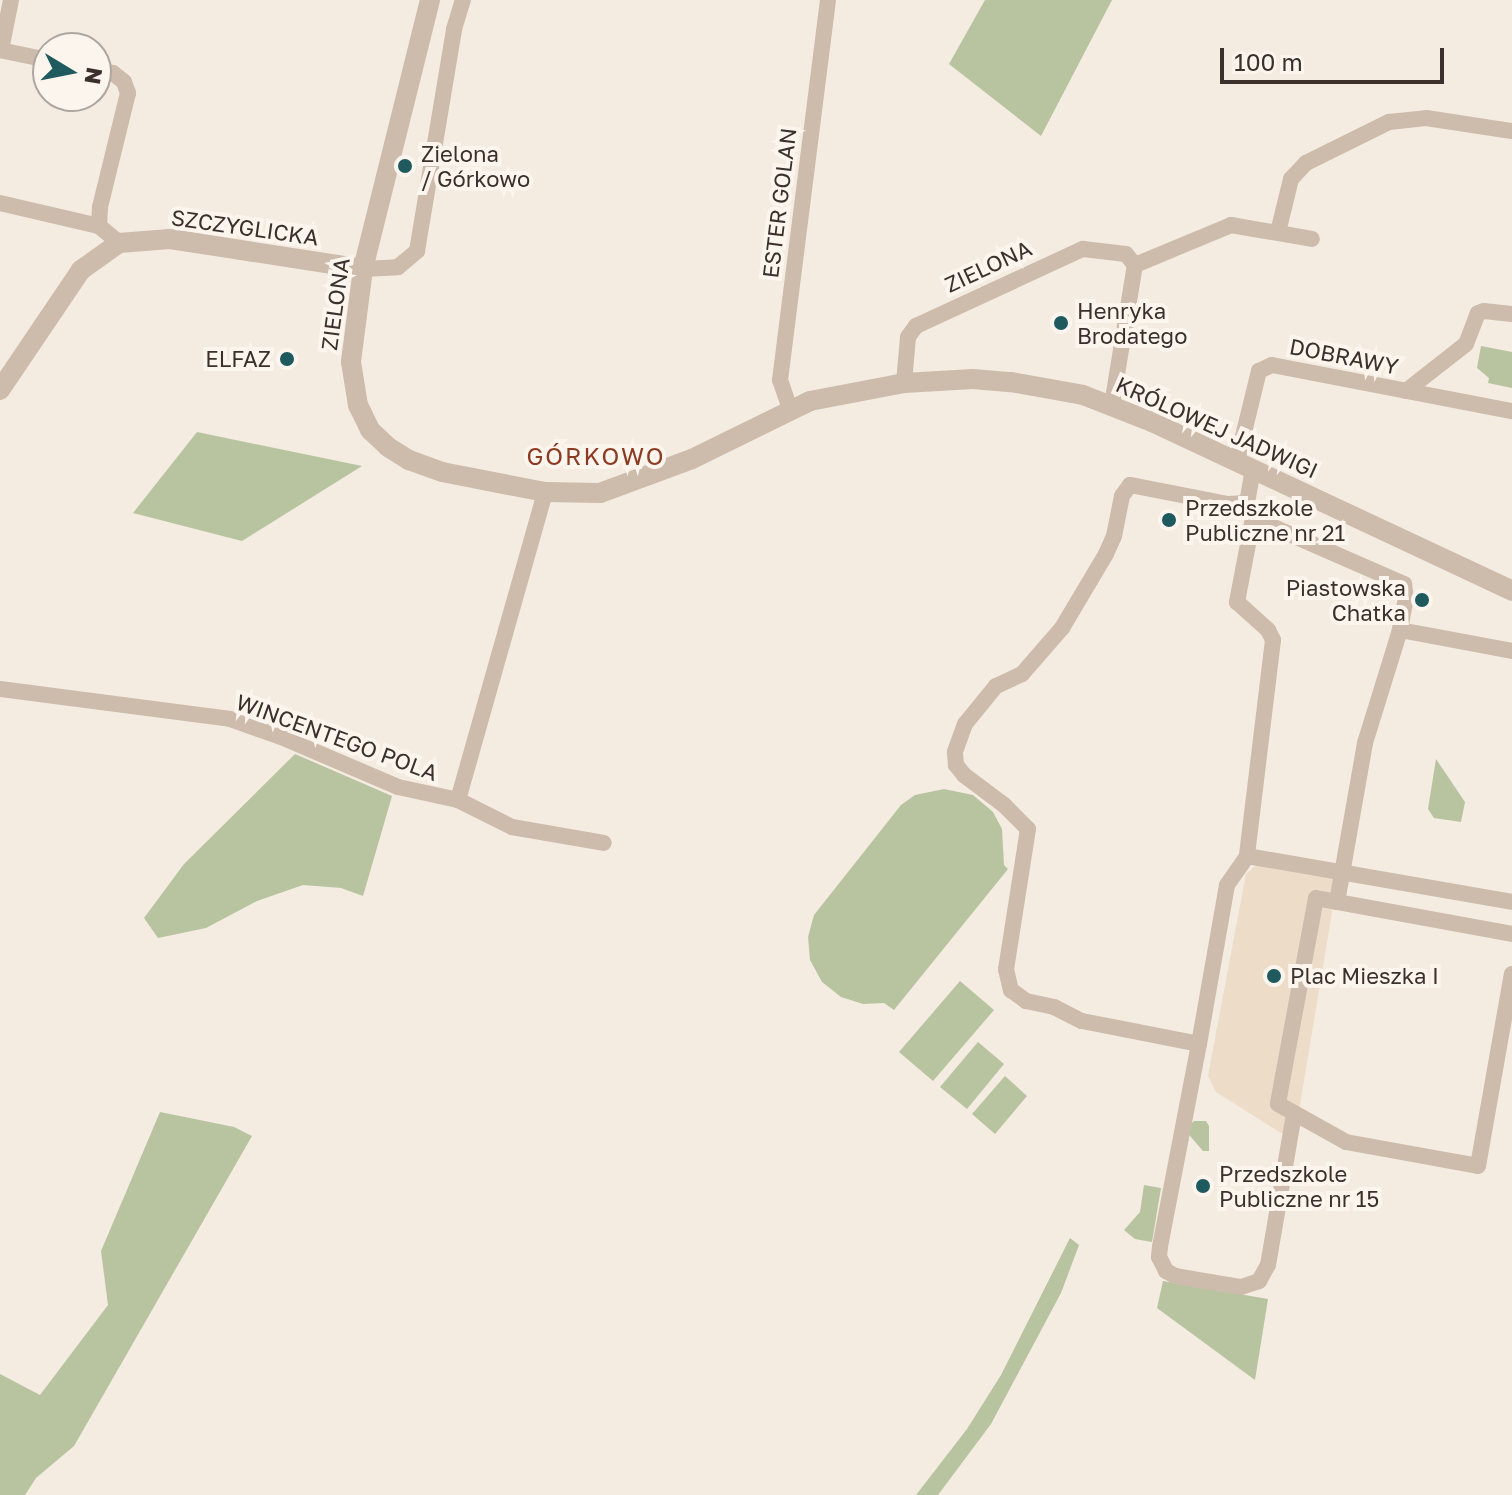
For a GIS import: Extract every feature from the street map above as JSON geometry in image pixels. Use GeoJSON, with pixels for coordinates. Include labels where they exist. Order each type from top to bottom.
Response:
{"type":"FeatureCollection","features":[{"type":"Feature","properties":{"kind":"street"},"geometry":{"type":"LineString","coordinates":[[11,0],[0,50],[32,57]]}},
{"type":"Feature","properties":{"kind":"street","name":"ZIELONA"},"geometry":{"type":"LineString","coordinates":[[430,0],[363,269],[351,362],[358,405],[370,430],[388,447],[423,466],[545,492],[600,493],[643,480],[790,409]]}},
{"type":"Feature","properties":{"kind":"street"},"geometry":{"type":"LineString","coordinates":[[363,269],[398,267],[417,251],[454,29],[463,0]]}},
{"type":"Feature","properties":{"kind":"street","name":"ESTER GOLAN"},"geometry":{"type":"LineString","coordinates":[[790,409],[780,380],[828,0]]}},
{"type":"Feature","properties":{"kind":"street"},"geometry":{"type":"LineString","coordinates":[[99,226],[100,207],[128,93],[124,82],[112,73]]}},
{"type":"Feature","properties":{"kind":"street"},"geometry":{"type":"LineString","coordinates":[[1278,232],[1291,179],[1306,163],[1389,122],[1426,118],[1512,131]]}},
{"type":"Feature","properties":{"kind":"street"},"geometry":{"type":"LineString","coordinates":[[0,203],[99,226],[119,243],[81,270],[0,390]]}},
{"type":"Feature","properties":{"kind":"street"},"geometry":{"type":"LineString","coordinates":[[1112,405],[1135,265],[1231,225],[1312,239]]}},
{"type":"Feature","properties":{"kind":"street","name":"SZCZYGLICKA"},"geometry":{"type":"LineString","coordinates":[[119,243],[170,239],[363,269]]}},
{"type":"Feature","properties":{"kind":"street","name":"ZIELONA"},"geometry":{"type":"LineString","coordinates":[[904,383],[908,337],[916,326],[1083,249],[1096,247],[1126,254],[1135,265]]}},
{"type":"Feature","properties":{"kind":"street"},"geometry":{"type":"LineString","coordinates":[[1406,391],[1466,344],[1478,313],[1512,314]]}},
{"type":"Feature","properties":{"kind":"street","name":"DOBRAWY"},"geometry":{"type":"LineString","coordinates":[[1245,465],[1259,371],[1272,365],[1512,411]]}},
{"type":"Feature","properties":{"kind":"street","name":"KRÓLOWEJ JADWIGI"},"geometry":{"type":"LineString","coordinates":[[790,409],[846,392],[904,383],[1000,380],[1083,395],[1245,465],[1512,591]]}},
{"type":"Feature","properties":{"kind":"street"},"geometry":{"type":"LineString","coordinates":[[1245,465],[1250,510],[1237,602],[1272,634],[1247,856],[1227,885],[1160,1247],[1159,1257],[1166,1271],[1241,1287],[1259,1281],[1268,1265],[1294,1114]]}},
{"type":"Feature","properties":{"kind":"street"},"geometry":{"type":"LineString","coordinates":[[1199,1044],[1082,1021],[1054,1007],[1026,1001],[1011,990],[1006,969],[1028,829],[956,765],[955,752],[965,724],[996,686],[1022,674],[1062,628],[1106,554],[1114,536],[1122,496],[1130,485],[1250,510],[1404,584],[1406,598],[1400,630],[1365,743],[1337,902]]}},
{"type":"Feature","properties":{"kind":"street"},"geometry":{"type":"LineString","coordinates":[[458,800],[545,492]]}},
{"type":"Feature","properties":{"kind":"street"},"geometry":{"type":"LineString","coordinates":[[1400,630],[1512,651]]}},
{"type":"Feature","properties":{"kind":"street","name":"WINCENTEGO POLA"},"geometry":{"type":"LineString","coordinates":[[0,689],[230,719],[281,737],[398,787],[458,800],[512,827],[604,843]]}},
{"type":"Feature","properties":{"kind":"street"},"geometry":{"type":"LineString","coordinates":[[1247,856],[1512,902]]}},
{"type":"Feature","properties":{"kind":"street"},"geometry":{"type":"LineString","coordinates":[[1512,934],[1316,898],[1278,1104],[1346,1142],[1478,1166],[1512,974]]}},
{"type":"Feature","properties":{"kind":"green space"},"geometry":{"type":"Polygon","coordinates":[[[985,0],[1112,0],[1041,136],[949,64],[985,0]]]}},
{"type":"Feature","properties":{"kind":"green space"},"geometry":{"type":"Polygon","coordinates":[[[1481,346],[1512,352],[1512,388],[1488,383],[1489,378],[1477,368],[1481,346]]]}},
{"type":"Feature","properties":{"kind":"green space"},"geometry":{"type":"Polygon","coordinates":[[[197,432],[362,466],[242,541],[133,513],[197,432]]]}},
{"type":"Feature","properties":{"kind":"green space"},"geometry":{"type":"Polygon","coordinates":[[[295,754],[392,796],[363,896],[341,888],[303,885],[257,901],[206,928],[158,938],[144,918],[184,864],[295,754]]]}},
{"type":"Feature","properties":{"kind":"green space"},"geometry":{"type":"Polygon","coordinates":[[[1436,759],[1465,802],[1461,822],[1434,818],[1428,809],[1436,759]]]}},
{"type":"Feature","properties":{"kind":"green space"},"geometry":{"type":"Polygon","coordinates":[[[944,789],[973,795],[993,812],[1002,829],[1004,865],[1008,869],[894,1010],[884,1003],[863,1004],[841,997],[822,982],[810,960],[808,937],[814,915],[901,805],[915,795],[944,789]]]}},
{"type":"Feature","properties":{"kind":"green space"},"geometry":{"type":"Polygon","coordinates":[[[960,981],[994,1010],[933,1081],[899,1052],[960,981]]]}},
{"type":"Feature","properties":{"kind":"green space"},"geometry":{"type":"Polygon","coordinates":[[[978,1042],[1004,1064],[967,1109],[940,1087],[978,1042]]]}},
{"type":"Feature","properties":{"kind":"green space"},"geometry":{"type":"Polygon","coordinates":[[[1005,1076],[1027,1096],[995,1134],[972,1114],[1005,1076]]]}},
{"type":"Feature","properties":{"kind":"green space"},"geometry":{"type":"Polygon","coordinates":[[[160,1112],[234,1127],[252,1136],[74,1446],[36,1478],[25,1495],[0,1495],[0,1374],[40,1395],[108,1305],[101,1251],[160,1112]]]}},
{"type":"Feature","properties":{"kind":"green space"},"geometry":{"type":"Polygon","coordinates":[[[1194,1121],[1206,1121],[1209,1126],[1209,1151],[1203,1151],[1185,1130],[1194,1121]]]}},
{"type":"Feature","properties":{"kind":"green space"},"geometry":{"type":"Polygon","coordinates":[[[1144,1185],[1161,1188],[1152,1242],[1135,1239],[1124,1230],[1140,1212],[1144,1185]]]}},
{"type":"Feature","properties":{"kind":"green space"},"geometry":{"type":"Polygon","coordinates":[[[1070,1238],[1079,1245],[1061,1293],[991,1424],[938,1495],[916,1495],[967,1429],[1001,1375],[1070,1238]]]}},
{"type":"Feature","properties":{"kind":"green space"},"geometry":{"type":"Polygon","coordinates":[[[1163,1281],[1268,1299],[1255,1380],[1157,1308],[1163,1281]]]}},
{"type":"Feature","properties":{"kind":"shaded area","name":"Plac Mieszka I"},"geometry":{"type":"Polygon","coordinates":[[[1259,863],[1338,876],[1294,1141],[1216,1092],[1208,1076],[1246,874],[1259,863]]]}},
{"type":"Feature","properties":{"kind":"place","name":"Zielona / Górkowo"},"geometry":{"type":"Point","coordinates":[405,166]}},
{"type":"Feature","properties":{"kind":"place","name":"Henryka Brodatego"},"geometry":{"type":"Point","coordinates":[1061,323]}},
{"type":"Feature","properties":{"kind":"place","name":"ELFAZ"},"geometry":{"type":"Point","coordinates":[287,359]}},
{"type":"Feature","properties":{"kind":"place","name":"Przedszkole Publiczne nr 21"},"geometry":{"type":"Point","coordinates":[1169,520]}},
{"type":"Feature","properties":{"kind":"place","name":"Piastowska Chatka"},"geometry":{"type":"Point","coordinates":[1422,600]}},
{"type":"Feature","properties":{"kind":"place","name":"Plac Mieszka I"},"geometry":{"type":"Point","coordinates":[1274,976]}},
{"type":"Feature","properties":{"kind":"place","name":"Przedszkole Publiczne nr 15"},"geometry":{"type":"Point","coordinates":[1203,1186]}},
{"type":"Feature","properties":{"kind":"district","name":"GÓRKOWO"},"geometry":{"type":"Point","coordinates":[596,456]}}]}
